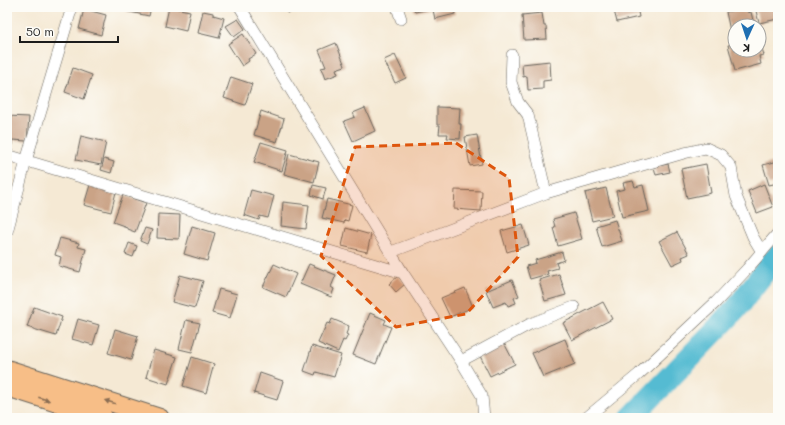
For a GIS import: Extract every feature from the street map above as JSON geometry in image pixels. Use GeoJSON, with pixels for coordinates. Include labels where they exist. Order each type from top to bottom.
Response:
{"type":"FeatureCollection","features":[{"type":"Feature","properties":{"kind":"main road"},"geometry":{"type":"LineString","coordinates":[[7,369],[160,418]]}},
{"type":"Feature","properties":{"kind":"main road"},"geometry":{"type":"LineString","coordinates":[[7,387],[104,418]]}},
{"type":"Feature","properties":{"kind":"street"},"geometry":{"type":"LineString","coordinates":[[7,232],[26,161],[72,7]]}},
{"type":"Feature","properties":{"kind":"street"},"geometry":{"type":"LineString","coordinates":[[240,7],[403,273],[461,361],[482,396],[484,418]]}},
{"type":"Feature","properties":{"kind":"street"},"geometry":{"type":"LineString","coordinates":[[397,7],[401,19]]}},
{"type":"Feature","properties":{"kind":"street"},"geometry":{"type":"LineString","coordinates":[[512,55],[512,82],[518,102],[528,116],[546,193]]}},
{"type":"Feature","properties":{"kind":"street"},"geometry":{"type":"LineString","coordinates":[[391,252],[546,193],[706,148],[721,155],[731,167],[736,196],[753,236],[762,252]]}},
{"type":"Feature","properties":{"kind":"street"},"geometry":{"type":"LineString","coordinates":[[7,155],[403,273]]}},
{"type":"Feature","properties":{"kind":"street"},"geometry":{"type":"LineString","coordinates":[[586,418],[639,374],[716,302],[778,233]]}},
{"type":"Feature","properties":{"kind":"street"},"geometry":{"type":"LineString","coordinates":[[461,361],[530,324],[574,307]]}},
{"type":"Feature","properties":{"kind":"highlighted area"},"geometry":{"type":"Polygon","coordinates":[[[456,143],[509,178],[518,257],[466,314],[396,327],[321,256],[355,147],[456,143]]]}},
{"type":"Feature","properties":{"kind":"building"},"geometry":{"type":"Polygon","coordinates":[[[126,7],[151,7],[149,16],[125,11],[126,7]]]}},
{"type":"Feature","properties":{"kind":"building"},"geometry":{"type":"Polygon","coordinates":[[[169,7],[190,11],[186,31],[165,26],[169,7]]]}},
{"type":"Feature","properties":{"kind":"building"},"geometry":{"type":"Polygon","coordinates":[[[285,7],[302,7],[287,13],[285,7]]]}},
{"type":"Feature","properties":{"kind":"building"},"geometry":{"type":"Polygon","coordinates":[[[413,7],[435,7],[435,8],[415,12],[413,7]]]}},
{"type":"Feature","properties":{"kind":"building"},"geometry":{"type":"Polygon","coordinates":[[[453,7],[455,14],[435,19],[433,10],[453,7]]]}},
{"type":"Feature","properties":{"kind":"building"},"geometry":{"type":"Polygon","coordinates":[[[613,7],[637,7],[639,17],[617,22],[613,7]]]}},
{"type":"Feature","properties":{"kind":"building"},"geometry":{"type":"Polygon","coordinates":[[[747,7],[748,13],[751,12],[752,18],[727,18],[726,12],[747,7]]]}},
{"type":"Feature","properties":{"kind":"building"},"geometry":{"type":"Polygon","coordinates":[[[755,7],[778,7],[778,19],[767,21],[767,18],[758,18],[755,7]]]}},
{"type":"Feature","properties":{"kind":"building"},"geometry":{"type":"Polygon","coordinates":[[[84,9],[106,15],[101,35],[79,29],[84,9]]]}},
{"type":"Feature","properties":{"kind":"building"},"geometry":{"type":"Polygon","coordinates":[[[203,11],[213,13],[213,15],[224,18],[219,38],[198,33],[203,11]]]}},
{"type":"Feature","properties":{"kind":"building"},"geometry":{"type":"Polygon","coordinates":[[[542,13],[544,26],[546,26],[547,39],[524,40],[522,15],[542,13]]]}},
{"type":"Feature","properties":{"kind":"building"},"geometry":{"type":"Polygon","coordinates":[[[238,19],[245,29],[234,37],[226,26],[238,19]]]}},
{"type":"Feature","properties":{"kind":"building"},"geometry":{"type":"Polygon","coordinates":[[[243,34],[256,54],[248,59],[249,61],[242,66],[228,44],[243,34]]]}},
{"type":"Feature","properties":{"kind":"building"},"geometry":{"type":"Polygon","coordinates":[[[336,43],[345,66],[336,69],[338,74],[325,79],[321,68],[326,67],[319,50],[336,43]]]}},
{"type":"Feature","properties":{"kind":"building"},"geometry":{"type":"Polygon","coordinates":[[[395,55],[406,78],[395,83],[384,60],[395,55]]]}},
{"type":"Feature","properties":{"kind":"building"},"geometry":{"type":"Polygon","coordinates":[[[732,58],[760,58],[761,64],[735,71],[732,58]]]}},
{"type":"Feature","properties":{"kind":"building"},"geometry":{"type":"Polygon","coordinates":[[[550,61],[551,80],[543,81],[543,89],[528,90],[527,76],[523,77],[522,64],[550,61]]]}},
{"type":"Feature","properties":{"kind":"building"},"geometry":{"type":"Polygon","coordinates":[[[73,68],[92,75],[84,99],[65,92],[73,68]]]}},
{"type":"Feature","properties":{"kind":"building"},"geometry":{"type":"Polygon","coordinates":[[[231,77],[252,84],[245,105],[224,98],[231,77]]]}},
{"type":"Feature","properties":{"kind":"building"},"geometry":{"type":"Polygon","coordinates":[[[437,107],[460,108],[460,139],[447,138],[448,134],[439,134],[440,125],[437,125],[437,107]]]}},
{"type":"Feature","properties":{"kind":"building"},"geometry":{"type":"Polygon","coordinates":[[[365,108],[375,131],[353,141],[344,121],[355,117],[353,113],[365,108]]]}},
{"type":"Feature","properties":{"kind":"building"},"geometry":{"type":"Polygon","coordinates":[[[261,111],[284,119],[277,142],[254,135],[261,111]]]}},
{"type":"Feature","properties":{"kind":"building"},"geometry":{"type":"Polygon","coordinates":[[[7,116],[29,117],[27,141],[12,140],[12,145],[7,144],[7,116]]]}},
{"type":"Feature","properties":{"kind":"building"},"geometry":{"type":"Polygon","coordinates":[[[477,135],[482,164],[470,166],[465,137],[477,135]]]}},
{"type":"Feature","properties":{"kind":"building"},"geometry":{"type":"Polygon","coordinates":[[[81,136],[106,142],[101,165],[76,160],[81,136]]]}},
{"type":"Feature","properties":{"kind":"building"},"geometry":{"type":"Polygon","coordinates":[[[261,142],[288,150],[282,171],[254,162],[261,142]]]}},
{"type":"Feature","properties":{"kind":"building"},"geometry":{"type":"Polygon","coordinates":[[[289,154],[319,162],[314,182],[284,174],[289,154]]]}},
{"type":"Feature","properties":{"kind":"building"},"geometry":{"type":"Polygon","coordinates":[[[104,159],[114,162],[111,173],[101,170],[104,159]]]}},
{"type":"Feature","properties":{"kind":"building"},"geometry":{"type":"Polygon","coordinates":[[[778,161],[778,183],[769,185],[763,165],[778,161]]]}},
{"type":"Feature","properties":{"kind":"building"},"geometry":{"type":"Polygon","coordinates":[[[668,164],[670,172],[656,175],[654,167],[668,164]]]}},
{"type":"Feature","properties":{"kind":"building"},"geometry":{"type":"Polygon","coordinates":[[[706,164],[711,193],[687,198],[681,169],[706,164]]]}},
{"type":"Feature","properties":{"kind":"building"},"geometry":{"type":"Polygon","coordinates":[[[633,181],[635,187],[643,185],[649,211],[622,217],[616,191],[625,189],[623,183],[633,181]]]}},
{"type":"Feature","properties":{"kind":"building"},"geometry":{"type":"Polygon","coordinates":[[[764,184],[773,207],[757,213],[748,191],[764,184]]]}},
{"type":"Feature","properties":{"kind":"building"},"geometry":{"type":"Polygon","coordinates":[[[90,185],[116,192],[111,212],[84,205],[90,185]]]}},
{"type":"Feature","properties":{"kind":"building"},"geometry":{"type":"Polygon","coordinates":[[[313,185],[326,188],[323,199],[311,195],[313,185]]]}},
{"type":"Feature","properties":{"kind":"building"},"geometry":{"type":"Polygon","coordinates":[[[606,188],[613,216],[592,221],[585,193],[606,188]]]}},
{"type":"Feature","properties":{"kind":"building"},"geometry":{"type":"Polygon","coordinates":[[[251,190],[274,196],[268,218],[260,216],[259,220],[244,215],[251,190]]]}},
{"type":"Feature","properties":{"kind":"building"},"geometry":{"type":"Polygon","coordinates":[[[455,190],[482,191],[481,211],[454,209],[455,190]]]}},
{"type":"Feature","properties":{"kind":"building"},"geometry":{"type":"Polygon","coordinates":[[[123,195],[146,203],[135,232],[127,229],[127,227],[113,222],[123,195]]]}},
{"type":"Feature","properties":{"kind":"building"},"geometry":{"type":"Polygon","coordinates":[[[327,199],[352,205],[348,221],[345,220],[344,223],[322,218],[327,199]]]}},
{"type":"Feature","properties":{"kind":"building"},"geometry":{"type":"Polygon","coordinates":[[[283,202],[309,205],[306,229],[281,226],[283,202]]]}},
{"type":"Feature","properties":{"kind":"building"},"geometry":{"type":"Polygon","coordinates":[[[574,213],[582,239],[558,246],[553,228],[555,227],[553,219],[574,213]]]}},
{"type":"Feature","properties":{"kind":"building"},"geometry":{"type":"Polygon","coordinates":[[[158,214],[180,215],[179,239],[157,238],[158,214]]]}},
{"type":"Feature","properties":{"kind":"building"},"geometry":{"type":"Polygon","coordinates":[[[615,220],[622,241],[602,247],[596,226],[615,220]]]}},
{"type":"Feature","properties":{"kind":"building"},"geometry":{"type":"Polygon","coordinates":[[[523,225],[529,245],[507,252],[501,231],[523,225]]]}},
{"type":"Feature","properties":{"kind":"building"},"geometry":{"type":"Polygon","coordinates":[[[192,226],[215,233],[207,261],[184,254],[192,226]]]}},
{"type":"Feature","properties":{"kind":"building"},"geometry":{"type":"Polygon","coordinates":[[[145,228],[152,230],[147,244],[140,241],[145,228]]]}},
{"type":"Feature","properties":{"kind":"building"},"geometry":{"type":"Polygon","coordinates":[[[346,228],[371,235],[367,252],[342,246],[346,228]]]}},
{"type":"Feature","properties":{"kind":"building"},"geometry":{"type":"Polygon","coordinates":[[[677,232],[689,254],[682,257],[683,260],[672,265],[659,241],[677,232]]]}},
{"type":"Feature","properties":{"kind":"building"},"geometry":{"type":"Polygon","coordinates":[[[60,238],[79,243],[78,247],[86,249],[80,272],[59,266],[61,257],[55,255],[60,238]]]}},
{"type":"Feature","properties":{"kind":"building"},"geometry":{"type":"Polygon","coordinates":[[[129,243],[137,246],[133,257],[125,254],[129,243]]]}},
{"type":"Feature","properties":{"kind":"building"},"geometry":{"type":"Polygon","coordinates":[[[562,252],[564,260],[556,263],[558,268],[547,271],[548,274],[530,279],[526,266],[536,263],[535,260],[562,252]]]}},
{"type":"Feature","properties":{"kind":"building"},"geometry":{"type":"Polygon","coordinates":[[[274,264],[296,274],[286,297],[263,287],[274,264]]]}},
{"type":"Feature","properties":{"kind":"building"},"geometry":{"type":"Polygon","coordinates":[[[309,264],[336,275],[331,287],[334,289],[331,297],[300,284],[309,264]]]}},
{"type":"Feature","properties":{"kind":"building"},"geometry":{"type":"Polygon","coordinates":[[[559,274],[566,295],[545,301],[539,280],[559,274]]]}},
{"type":"Feature","properties":{"kind":"building"},"geometry":{"type":"Polygon","coordinates":[[[180,275],[203,281],[195,308],[172,302],[180,275]]]}},
{"type":"Feature","properties":{"kind":"building"},"geometry":{"type":"Polygon","coordinates":[[[398,276],[405,284],[396,292],[389,284],[398,276]]]}},
{"type":"Feature","properties":{"kind":"building"},"geometry":{"type":"Polygon","coordinates":[[[512,280],[519,296],[514,298],[516,303],[508,306],[506,302],[493,307],[486,291],[512,280]]]}},
{"type":"Feature","properties":{"kind":"building"},"geometry":{"type":"Polygon","coordinates":[[[465,288],[473,307],[450,317],[441,298],[465,288]]]}},
{"type":"Feature","properties":{"kind":"building"},"geometry":{"type":"Polygon","coordinates":[[[219,289],[237,294],[230,318],[212,313],[219,289]]]}},
{"type":"Feature","properties":{"kind":"building"},"geometry":{"type":"Polygon","coordinates":[[[603,302],[612,319],[572,340],[563,323],[603,302]]]}},
{"type":"Feature","properties":{"kind":"building"},"geometry":{"type":"Polygon","coordinates":[[[34,307],[62,317],[56,336],[27,327],[34,307]]]}},
{"type":"Feature","properties":{"kind":"building"},"geometry":{"type":"Polygon","coordinates":[[[370,313],[386,320],[384,324],[391,327],[376,364],[353,355],[370,313]]]}},
{"type":"Feature","properties":{"kind":"building"},"geometry":{"type":"Polygon","coordinates":[[[78,319],[99,325],[93,345],[72,339],[78,319]]]}},
{"type":"Feature","properties":{"kind":"building"},"geometry":{"type":"Polygon","coordinates":[[[332,319],[349,326],[346,334],[348,335],[345,341],[343,340],[338,352],[318,343],[327,323],[330,324],[332,319]]]}},
{"type":"Feature","properties":{"kind":"building"},"geometry":{"type":"Polygon","coordinates":[[[186,320],[200,323],[192,352],[179,349],[186,320]]]}},
{"type":"Feature","properties":{"kind":"building"},"geometry":{"type":"Polygon","coordinates":[[[115,329],[138,336],[131,360],[108,353],[115,329]]]}},
{"type":"Feature","properties":{"kind":"building"},"geometry":{"type":"Polygon","coordinates":[[[565,339],[575,364],[543,377],[532,353],[565,339]]]}},
{"type":"Feature","properties":{"kind":"building"},"geometry":{"type":"Polygon","coordinates":[[[504,343],[515,364],[490,376],[480,356],[504,343]]]}},
{"type":"Feature","properties":{"kind":"building"},"geometry":{"type":"Polygon","coordinates":[[[312,346],[341,355],[334,377],[316,372],[315,375],[304,371],[312,346]]]}},
{"type":"Feature","properties":{"kind":"building"},"geometry":{"type":"Polygon","coordinates":[[[154,350],[177,357],[168,384],[146,377],[154,350]]]}},
{"type":"Feature","properties":{"kind":"building"},"geometry":{"type":"Polygon","coordinates":[[[192,357],[214,364],[206,393],[183,386],[192,357]]]}},
{"type":"Feature","properties":{"kind":"building"},"geometry":{"type":"Polygon","coordinates":[[[260,373],[283,381],[277,400],[254,393],[260,373]]]}},
{"type":"Feature","properties":{"kind":"waterway"},"geometry":{"type":"LineString","coordinates":[[631,418],[736,309],[778,256]]}}]}
